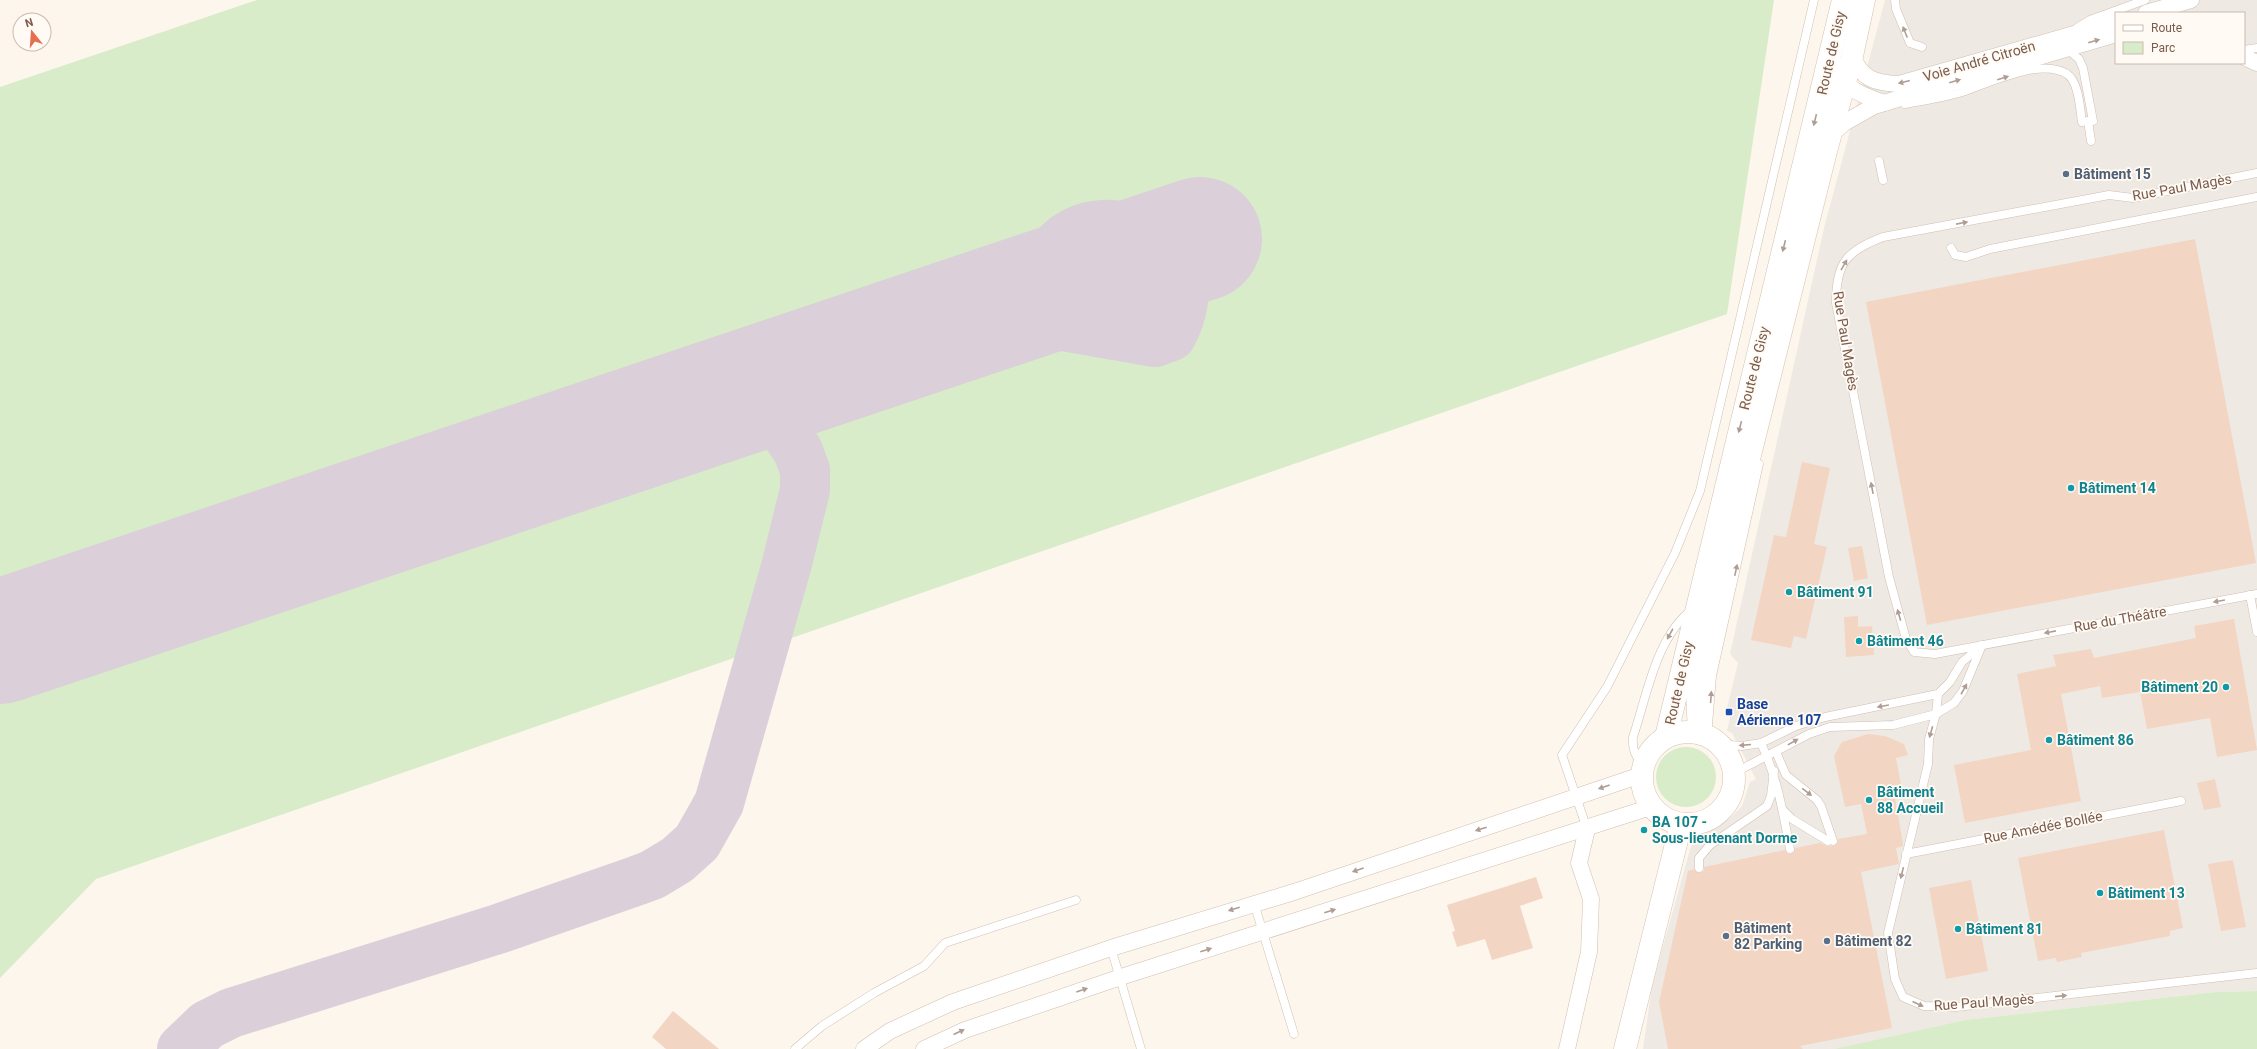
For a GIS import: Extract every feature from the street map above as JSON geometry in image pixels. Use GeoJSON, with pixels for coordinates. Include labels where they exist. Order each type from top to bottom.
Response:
{"type":"FeatureCollection","features":[{"type":"Feature","properties":{"kind":"street","name":"Route de Gisy"},"geometry":{"type":"LineString","coordinates":[[1709,738],[1697,693],[1732,526],[1841,127],[1848,74],[1843,0]]}},
{"type":"Feature","properties":{"kind":"street","name":"Route de Gisy"},"geometry":{"type":"LineString","coordinates":[[1666,737],[1696,606],[1848,74],[1864,0]]}},
{"type":"Feature","properties":{"kind":"street"},"geometry":{"type":"LineString","coordinates":[[2149,12],[2191,0]]}},
{"type":"Feature","properties":{"kind":"street","name":"Voie André Citroën"},"geometry":{"type":"LineString","coordinates":[[1848,74],[1879,83],[1899,84],[2060,42],[2115,22]]}},
{"type":"Feature","properties":{"kind":"street"},"geometry":{"type":"LineString","coordinates":[[1841,127],[1884,103],[2060,42],[2115,34]]}},
{"type":"Feature","properties":{"kind":"street"},"geometry":{"type":"LineString","coordinates":[[2245,57],[2257,63]]}},
{"type":"Feature","properties":{"kind":"street"},"geometry":{"type":"LineString","coordinates":[[1848,74],[1884,103]]}},
{"type":"Feature","properties":{"kind":"street"},"geometry":{"type":"LineString","coordinates":[[1682,732],[1709,738],[1728,755],[1734,773],[1734,784],[1729,799],[1720,811],[1708,820],[1693,824],[1681,824],[1668,820],[1651,807],[1645,798],[1642,770],[1654,746],[1666,737],[1682,732]]}},
{"type":"Feature","properties":{"kind":"street"},"geometry":{"type":"LineString","coordinates":[[864,1049],[890,1032],[953,1002],[1111,948],[1297,891],[1575,797],[1642,770]]}},
{"type":"Feature","properties":{"kind":"street"},"geometry":{"type":"LineString","coordinates":[[924,1049],[965,1030],[1121,977],[1587,829],[1651,807]]}},
{"type":"Feature","properties":{"kind":"street"},"geometry":{"type":"LineString","coordinates":[[1625,1049],[1681,824]]}},
{"type":"Feature","properties":{"kind":"street"},"geometry":{"type":"LineString","coordinates":[[1567,1049],[1589,952],[1591,899],[1579,864],[1587,829]]}},
{"type":"Feature","properties":{"kind":"lane"},"geometry":{"type":"LineString","coordinates":[[1587,829],[1562,755],[1607,687],[1675,553],[1700,491],[1814,0]]}},
{"type":"Feature","properties":{"kind":"lane"},"geometry":{"type":"LineString","coordinates":[[1848,74],[1873,0]]}},
{"type":"Feature","properties":{"kind":"lane"},"geometry":{"type":"LineString","coordinates":[[1895,0],[1896,9],[1910,43],[1922,47]]}},
{"type":"Feature","properties":{"kind":"lane"},"geometry":{"type":"LineString","coordinates":[[2091,140],[2083,68],[2079,59],[2060,42],[2090,20],[2144,0]]}},
{"type":"Feature","properties":{"kind":"lane"},"geometry":{"type":"LineString","coordinates":[[2245,50],[2257,48]]}},
{"type":"Feature","properties":{"kind":"lane"},"geometry":{"type":"LineString","coordinates":[[1884,103],[1901,104],[1924,101],[1957,93],[2032,69],[2051,67],[2068,74],[2074,83],[2088,121]]}},
{"type":"Feature","properties":{"kind":"lane"},"geometry":{"type":"LineString","coordinates":[[1879,161],[1883,180]]}},
{"type":"Feature","properties":{"kind":"lane","name":"Rue Paul Magès"},"geometry":{"type":"LineString","coordinates":[[1982,645],[1934,654],[1914,652],[1906,638],[1889,578],[1836,303],[1836,285],[1841,269],[1849,256],[1861,246],[1883,237],[2109,195],[2133,198],[2257,173]]}},
{"type":"Feature","properties":{"kind":"lane"},"geometry":{"type":"LineString","coordinates":[[1951,248],[1956,255],[1966,257],[1990,249],[2257,197]]}},
{"type":"Feature","properties":{"kind":"lane"},"geometry":{"type":"LineString","coordinates":[[1768,419],[1806,267]]}},
{"type":"Feature","properties":{"kind":"lane"},"geometry":{"type":"LineString","coordinates":[[1760,456],[1712,676],[1709,738],[1742,746],[1761,743],[1796,726],[1825,717],[1938,694],[1950,682],[1962,662],[1982,645]]}},
{"type":"Feature","properties":{"kind":"lane"},"geometry":{"type":"LineString","coordinates":[[2253,595],[2257,632]]}},
{"type":"Feature","properties":{"kind":"lane","name":"Rue du Théâtre"},"geometry":{"type":"LineString","coordinates":[[1982,645],[2253,595]]}},
{"type":"Feature","properties":{"kind":"lane"},"geometry":{"type":"LineString","coordinates":[[1642,770],[1632,747],[1633,737],[1661,652],[1672,630],[1682,616],[1696,606]]}},
{"type":"Feature","properties":{"kind":"lane"},"geometry":{"type":"LineString","coordinates":[[1734,773],[1809,734],[1830,727],[1893,725],[1936,714],[1954,703],[1963,691],[1982,645]]}},
{"type":"Feature","properties":{"kind":"lane","name":"Rue Paul Magès"},"geometry":{"type":"LineString","coordinates":[[1938,694],[1936,714],[1929,739],[1928,764],[1888,933],[1890,957],[1895,979],[1903,997],[1924,1006],[1956,1007],[2257,974]]}},
{"type":"Feature","properties":{"kind":"lane"},"geometry":{"type":"LineString","coordinates":[[1761,743],[1774,771],[1790,849]]}},
{"type":"Feature","properties":{"kind":"lane"},"geometry":{"type":"LineString","coordinates":[[1776,752],[1786,775],[1817,800],[1821,806],[1830,841],[1792,819],[1783,810]]}},
{"type":"Feature","properties":{"kind":"lane"},"geometry":{"type":"LineString","coordinates":[[1699,868],[1699,858],[1710,845],[1767,806],[1771,796],[1774,771]]}},
{"type":"Feature","properties":{"kind":"lane","name":"Rue Amédée Bollée"},"geometry":{"type":"LineString","coordinates":[[1906,854],[2180,801]]}},
{"type":"Feature","properties":{"kind":"lane"},"geometry":{"type":"LineString","coordinates":[[796,1049],[822,1026],[874,993],[924,966],[945,943],[1076,900]]}},
{"type":"Feature","properties":{"kind":"lane"},"geometry":{"type":"LineString","coordinates":[[1254,903],[1294,1034]]}},
{"type":"Feature","properties":{"kind":"lane"},"geometry":{"type":"LineString","coordinates":[[1111,948],[1121,977],[1141,1049]]}},
{"type":"Feature","properties":{"kind":"shaded area"},"geometry":{"type":"Polygon","coordinates":[[[1885,0],[2257,0],[2257,991],[2216,992],[1965,1020],[1834,1049],[1643,1049],[1652,986],[1691,846],[1698,839],[1730,818],[1742,806],[1750,782],[1756,779],[1732,733],[1727,731],[1732,709],[1727,708],[1738,663],[1730,654],[1824,228],[1885,0]]]}},
{"type":"Feature","properties":{"kind":"green space"},"geometry":{"type":"Polygon","coordinates":[[[257,0],[1774,0],[1727,314],[96,879],[0,978],[0,87],[257,0]]]}},
{"type":"Feature","properties":{"kind":"green space"},"geometry":{"type":"Polygon","coordinates":[[[1686,747],[1703,752],[1711,760],[1716,777],[1711,794],[1703,802],[1686,807],[1669,802],[1661,794],[1656,777],[1661,760],[1669,752],[1686,747]]]}},
{"type":"Feature","properties":{"kind":"green space"},"geometry":{"type":"Polygon","coordinates":[[[2257,991],[2257,1049],[1834,1049],[1965,1020],[2216,992],[2257,991]]]}},
{"type":"Feature","properties":{"kind":"building","name":"Bâtiment 14"},"geometry":{"type":"Polygon","coordinates":[[[2195,239],[2256,563],[1927,625],[1866,302],[2195,239]]]}},
{"type":"Feature","properties":{"kind":"building","name":"Bâtiment 91"},"geometry":{"type":"Polygon","coordinates":[[[1802,462],[1830,468],[1814,544],[1827,547],[1806,639],[1794,636],[1791,648],[1751,640],[1774,535],[1786,537],[1802,462]]]}},
{"type":"Feature","properties":{"kind":"building"},"geometry":{"type":"Polygon","coordinates":[[[1862,546],[1868,578],[1854,581],[1848,548],[1862,546]]]}},
{"type":"Feature","properties":{"kind":"building","name":"Bâtiment 46"},"geometry":{"type":"Polygon","coordinates":[[[1858,616],[1858,627],[1872,626],[1874,655],[1846,657],[1844,617],[1858,616]]]}},
{"type":"Feature","properties":{"kind":"building","name":"Bâtiment 86"},"geometry":{"type":"Polygon","coordinates":[[[2234,619],[2257,750],[2217,757],[2210,718],[2147,729],[2140,692],[2102,698],[2100,686],[2061,694],[2081,801],[1965,823],[1954,765],[2031,750],[2017,674],[2056,666],[2053,655],[2091,649],[2094,658],[2196,638],[2194,626],[2234,619]]]}},
{"type":"Feature","properties":{"kind":"building"},"geometry":{"type":"Polygon","coordinates":[[[1868,734],[1885,736],[1904,744],[1908,755],[1896,758],[1903,795],[1895,797],[1903,844],[1903,846],[1896,848],[1899,864],[1861,872],[1892,1028],[1800,1046],[1803,1049],[1668,1049],[1659,1002],[1688,871],[1694,869],[1699,873],[1704,871],[1704,867],[1785,850],[1788,854],[1791,854],[1795,848],[1820,843],[1827,846],[1834,846],[1837,844],[1838,839],[1867,834],[1861,804],[1845,807],[1834,756],[1842,742],[1868,734]]]}},
{"type":"Feature","properties":{"kind":"building"},"geometry":{"type":"Polygon","coordinates":[[[2215,779],[2221,807],[2204,810],[2197,783],[2215,779]]]}},
{"type":"Feature","properties":{"kind":"building","name":"Bâtiment 13"},"geometry":{"type":"Polygon","coordinates":[[[2164,830],[2183,928],[2170,931],[2170,936],[2081,953],[2082,957],[2057,962],[2056,958],[2038,961],[2018,858],[2164,830]]]}},
{"type":"Feature","properties":{"kind":"building"},"geometry":{"type":"Polygon","coordinates":[[[2233,860],[2246,927],[2221,931],[2208,864],[2233,860]]]}},
{"type":"Feature","properties":{"kind":"building"},"geometry":{"type":"Polygon","coordinates":[[[1536,877],[1543,898],[1520,906],[1533,948],[1492,960],[1485,939],[1457,947],[1452,932],[1455,931],[1447,905],[1536,877]]]}},
{"type":"Feature","properties":{"kind":"building","name":"Bâtiment 81"},"geometry":{"type":"Polygon","coordinates":[[[1971,880],[1988,971],[1946,979],[1929,888],[1971,880]]]}},
{"type":"Feature","properties":{"kind":"building"},"geometry":{"type":"Polygon","coordinates":[[[673,1011],[719,1049],[666,1049],[652,1037],[673,1011]]]}},
{"type":"Feature","properties":{"kind":"taxiway"},"geometry":{"type":"LineString","coordinates":[[982,312],[1155,342],[1171,336],[1177,325],[1181,312],[1183,287],[1176,266],[1164,250],[1148,237],[1130,228],[1110,225],[1090,227],[1071,235],[1054,249],[1044,265],[1035,294]]}},
{"type":"Feature","properties":{"kind":"taxiway"},"geometry":{"type":"LineString","coordinates":[[182,1049],[207,1025],[231,1013],[498,929],[633,882],[652,875],[677,860],[697,842],[719,803],[786,567],[805,490],[805,470],[798,451],[785,432],[764,417],[745,410],[714,408],[681,412]]}},
{"type":"Feature","properties":{"kind":"runway"},"geometry":{"type":"LineString","coordinates":[[0,642],[1200,239]]}},
{"type":"Feature","properties":{"kind":"place","name":"Bâtiment 15"},"geometry":{"type":"Point","coordinates":[2066,174]}},
{"type":"Feature","properties":{"kind":"place","name":"Bâtiment 14"},"geometry":{"type":"Point","coordinates":[2071,488]}},
{"type":"Feature","properties":{"kind":"place","name":"Bâtiment 91"},"geometry":{"type":"Point","coordinates":[1789,592]}},
{"type":"Feature","properties":{"kind":"place","name":"Bâtiment 46"},"geometry":{"type":"Point","coordinates":[1859,641]}},
{"type":"Feature","properties":{"kind":"place","name":"Bâtiment 20"},"geometry":{"type":"Point","coordinates":[2226,687]}},
{"type":"Feature","properties":{"kind":"place","name":"Base Aérienne 107"},"geometry":{"type":"Point","coordinates":[1729,712]}},
{"type":"Feature","properties":{"kind":"place","name":"Bâtiment 86"},"geometry":{"type":"Point","coordinates":[2049,740]}},
{"type":"Feature","properties":{"kind":"place","name":"Bâtiment 88 Accueil"},"geometry":{"type":"Point","coordinates":[1869,800]}},
{"type":"Feature","properties":{"kind":"place","name":"BA 107 - Sous-lieutenant Dorme"},"geometry":{"type":"Point","coordinates":[1644,830]}},
{"type":"Feature","properties":{"kind":"place","name":"Bâtiment 13"},"geometry":{"type":"Point","coordinates":[2100,893]}},
{"type":"Feature","properties":{"kind":"place","name":"Bâtiment 81"},"geometry":{"type":"Point","coordinates":[1958,929]}},
{"type":"Feature","properties":{"kind":"place","name":"Bâtiment 82 Parking"},"geometry":{"type":"Point","coordinates":[1726,936]}},
{"type":"Feature","properties":{"kind":"place","name":"Bâtiment 82"},"geometry":{"type":"Point","coordinates":[1827,941]}}]}
